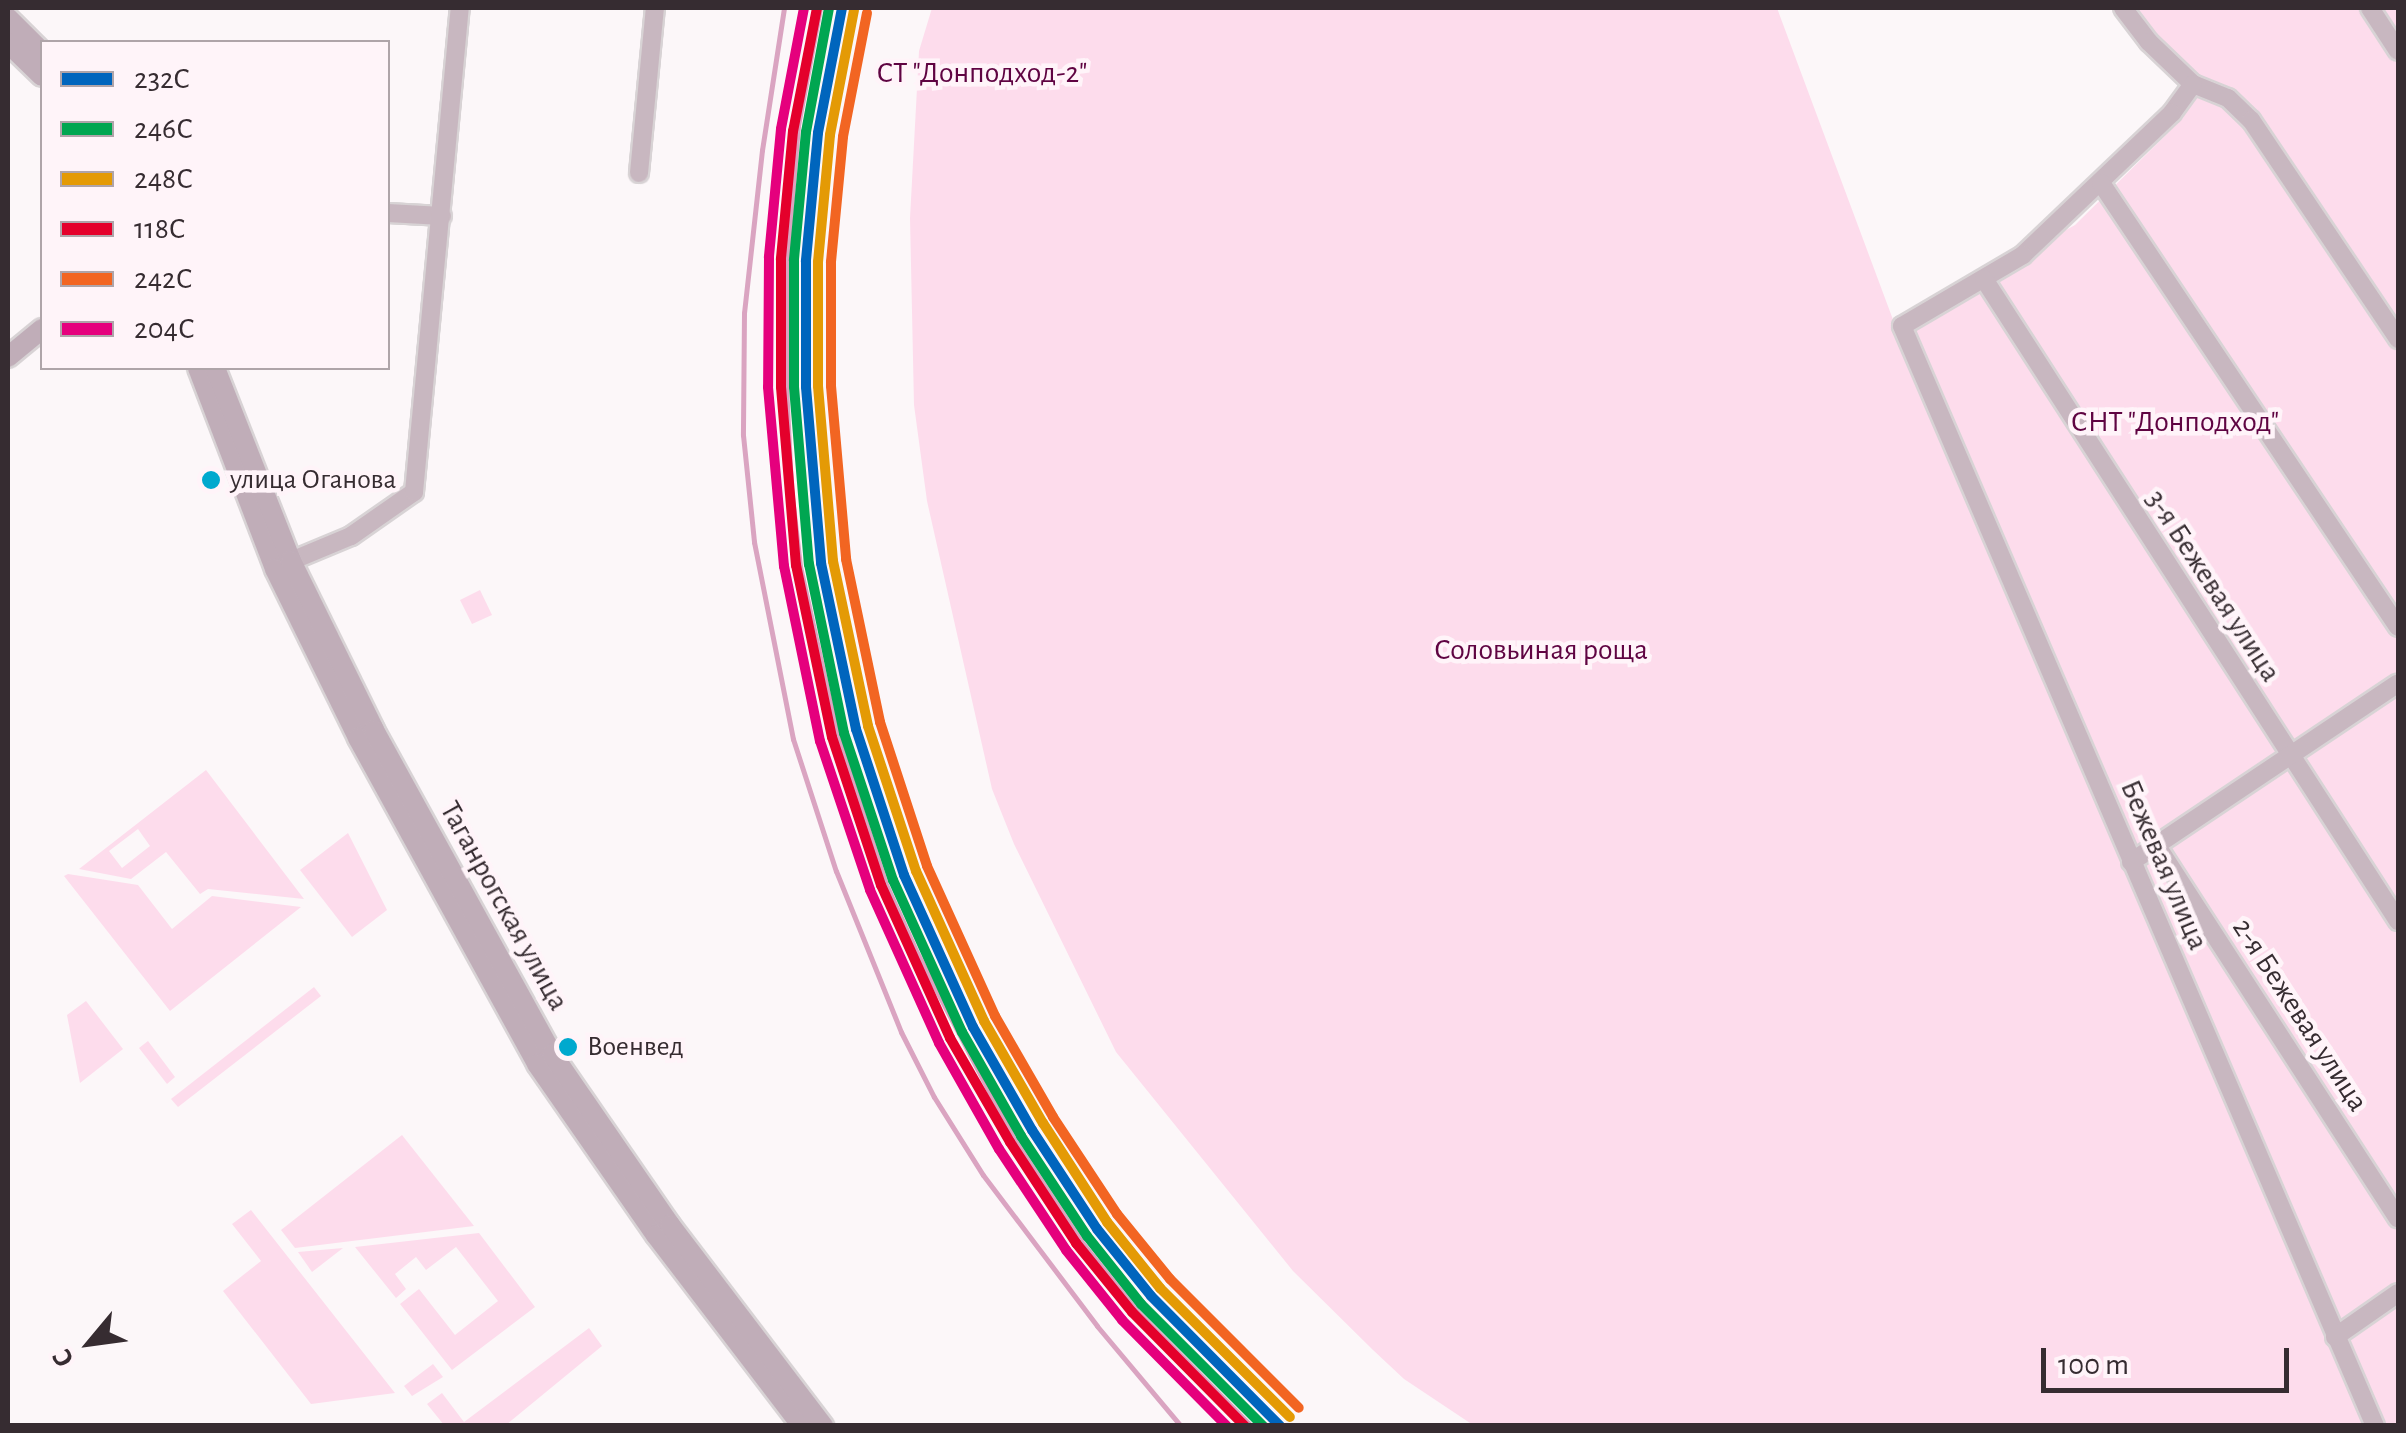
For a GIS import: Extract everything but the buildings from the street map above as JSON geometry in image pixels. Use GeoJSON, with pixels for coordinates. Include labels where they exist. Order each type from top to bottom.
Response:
{"type":"FeatureCollection","features":[{"type":"Feature","properties":{"kind":"main road"},"geometry":{"type":"LineString","coordinates":[[8,18],[40,50]]}},
{"type":"Feature","properties":{"kind":"main road"},"geometry":{"type":"LineString","coordinates":[[8,42],[40,74]]}},
{"type":"Feature","properties":{"kind":"main road"},"geometry":{"type":"LineString","coordinates":[[8,357],[40,331]]}},
{"type":"Feature","properties":{"kind":"main road","name":"Таганрогская улица"},"geometry":{"type":"LineString","coordinates":[[199,370],[283,565],[552,1054],[802,1426]]}},
{"type":"Feature","properties":{"kind":"main road","name":"Таганрогская улица"},"geometry":{"type":"LineString","coordinates":[[216,370],[283,565]]}},
{"type":"Feature","properties":{"kind":"main road","name":"Таганрогская улица"},"geometry":{"type":"LineString","coordinates":[[697,1273],[823,1426]]}},
{"type":"Feature","properties":{"kind":"street"},"geometry":{"type":"LineString","coordinates":[[283,565],[351,536],[414,492],[460,8]]}},
{"type":"Feature","properties":{"kind":"street"},"geometry":{"type":"LineString","coordinates":[[639,173],[654,8]]}},
{"type":"Feature","properties":{"kind":"street"},"geometry":{"type":"LineString","coordinates":[[2123,8],[2149,42],[2193,84],[2228,98],[2252,120],[2398,339]]}},
{"type":"Feature","properties":{"kind":"street"},"geometry":{"type":"LineString","coordinates":[[2370,8],[2398,51]]}},
{"type":"Feature","properties":{"kind":"street"},"geometry":{"type":"LineString","coordinates":[[1984,280],[2023,255],[2101,183],[2172,113],[2193,84]]}},
{"type":"Feature","properties":{"kind":"street"},"geometry":{"type":"LineString","coordinates":[[2101,183],[2398,627]]}},
{"type":"Feature","properties":{"kind":"street"},"geometry":{"type":"LineString","coordinates":[[390,212],[442,216]]}},
{"type":"Feature","properties":{"kind":"street","name":"Бежевая улица"},"geometry":{"type":"LineString","coordinates":[[1984,280],[1902,326],[2375,1426]]}},
{"type":"Feature","properties":{"kind":"street","name":"3-я Бежевая улица"},"geometry":{"type":"LineString","coordinates":[[1984,280],[2398,921]]}},
{"type":"Feature","properties":{"kind":"street"},"geometry":{"type":"LineString","coordinates":[[2131,862],[2398,683]]}},
{"type":"Feature","properties":{"kind":"street","name":"2-я Бежевая улица"},"geometry":{"type":"LineString","coordinates":[[2155,843],[2398,1218]]}},
{"type":"Feature","properties":{"kind":"street"},"geometry":{"type":"LineString","coordinates":[[2335,1337],[2398,1293]]}},
{"type":"Feature","properties":{"kind":"green space","name":"Соловьиная роща"},"geometry":{"type":"Polygon","coordinates":[[[932,8],[1777,8],[1895,325],[2075,225],[2183,118],[2196,79],[2153,40],[2134,8],[2398,8],[2398,1425],[1473,1425],[1404,1379],[1373,1350],[1293,1271],[1116,1052],[1014,844],[992,789],[927,501],[914,405],[910,218],[919,51],[932,8]]]}},
{"type":"Feature","properties":{"kind":"green space"},"geometry":{"type":"Polygon","coordinates":[[[480,590],[492,615],[472,624],[460,600],[480,590]]]}},
{"type":"Feature","properties":{"kind":"green space"},"geometry":{"type":"Polygon","coordinates":[[[206,770],[304,899],[208,889],[200,894],[166,852],[131,879],[79,869],[206,770]],[[138,829],[109,851],[122,868],[150,846],[138,829]]]}},
{"type":"Feature","properties":{"kind":"green space"},"geometry":{"type":"Polygon","coordinates":[[[348,833],[387,910],[352,937],[300,870],[348,833]]]}},
{"type":"Feature","properties":{"kind":"green space"},"geometry":{"type":"Polygon","coordinates":[[[64,876],[138,885],[172,929],[212,896],[301,907],[170,1011],[64,876]]]}},
{"type":"Feature","properties":{"kind":"green space"},"geometry":{"type":"Polygon","coordinates":[[[314,987],[321,996],[178,1107],[171,1099],[314,987]]]}},
{"type":"Feature","properties":{"kind":"green space"},"geometry":{"type":"Polygon","coordinates":[[[86,1001],[123,1049],[80,1083],[67,1015],[86,1001]]]}},
{"type":"Feature","properties":{"kind":"green space"},"geometry":{"type":"Polygon","coordinates":[[[148,1041],[175,1077],[167,1084],[139,1048],[148,1041]]]}},
{"type":"Feature","properties":{"kind":"green space"},"geometry":{"type":"Polygon","coordinates":[[[402,1135],[474,1226],[295,1248],[281,1230],[402,1135]]]}},
{"type":"Feature","properties":{"kind":"green space"},"geometry":{"type":"Polygon","coordinates":[[[251,1210],[395,1393],[311,1404],[223,1291],[261,1261],[232,1224],[251,1210]]]}},
{"type":"Feature","properties":{"kind":"green space"},"geometry":{"type":"Polygon","coordinates":[[[479,1233],[535,1307],[452,1370],[400,1304],[419,1289],[455,1335],[498,1301],[456,1247],[426,1270],[416,1257],[395,1274],[406,1289],[396,1298],[355,1247],[479,1233]]]}},
{"type":"Feature","properties":{"kind":"green space"},"geometry":{"type":"Polygon","coordinates":[[[343,1248],[312,1272],[298,1252],[343,1248]]]}},
{"type":"Feature","properties":{"kind":"green space"},"geometry":{"type":"Polygon","coordinates":[[[589,1328],[602,1346],[506,1425],[444,1425],[427,1404],[442,1393],[464,1422],[589,1328]]]}},
{"type":"Feature","properties":{"kind":"green space"},"geometry":{"type":"Polygon","coordinates":[[[433,1364],[443,1377],[412,1396],[404,1386],[433,1364]]]}},
{"type":"Feature","properties":{"kind":"waterway"},"geometry":{"type":"LineString","coordinates":[[784,8],[762,150],[744,313],[743,435],[754,542],[793,739],[836,871],[901,1032],[934,1097],[983,1175],[1097,1326],[1181,1426]]}},
{"type":"Feature","properties":{"kind":"waterway"},"geometry":{"type":"LineString","coordinates":[[820,8],[798,126],[787,257],[786,385],[800,566],[837,734],[885,882],[917,953],[1015,1141],[1081,1241],[1136,1310],[1251,1426]]}},
{"type":"Feature","properties":{"kind":"transit line","name":"204С"},"geometry":{"type":"LineString","coordinates":[[804,8],[781,129],[769,257],[768,387],[784,566],[820,741],[870,890],[939,1043],[999,1149],[1066,1250],[1122,1320],[1227,1426]]}},
{"type":"Feature","properties":{"kind":"transit line","name":"118С"},"geometry":{"type":"LineString","coordinates":[[817,8],[793,131],[781,259],[781,387],[796,565],[832,737],[881,885],[950,1038],[1010,1142],[1076,1243],[1132,1312],[1245,1426]]}},
{"type":"Feature","properties":{"kind":"transit line","name":"246С"},"geometry":{"type":"LineString","coordinates":[[829,8],[806,132],[794,260],[794,387],[809,564],[844,733],[893,880],[962,1032],[1021,1136],[1087,1236],[1141,1304],[1263,1426]]}},
{"type":"Feature","properties":{"kind":"transit line","name":"232C"},"geometry":{"type":"LineString","coordinates":[[842,8],[818,133],[806,261],[806,387],[821,563],[856,729],[904,875],[973,1027],[1032,1130],[1097,1229],[1151,1296],[1280,1426]]}},
{"type":"Feature","properties":{"kind":"transit line","name":"248С"},"geometry":{"type":"LineString","coordinates":[[854,10],[830,135],[818,262],[818,386],[833,561],[868,726],[916,871],[984,1021],[1043,1123],[1107,1222],[1160,1288],[1290,1417]]}},
{"type":"Feature","properties":{"kind":"transit line","name":"242С"},"geometry":{"type":"LineString","coordinates":[[867,13],[843,137],[831,262],[831,386],[846,559],[880,722],[927,866],[995,1016],[1053,1117],[1117,1214],[1170,1279],[1299,1408]]}},
{"type":"Feature","properties":{"kind":"place","name":"улица Оганова"},"geometry":{"type":"Point","coordinates":[211,480]}},
{"type":"Feature","properties":{"kind":"place","name":"Военвед"},"geometry":{"type":"Point","coordinates":[568,1047]}},
{"type":"Feature","properties":{"kind":"park label","name":"СТ \"Донподход-2\""},"geometry":{"type":"Point","coordinates":[982,73]}},
{"type":"Feature","properties":{"kind":"park label","name":"СНТ \"Донподход\""},"geometry":{"type":"Point","coordinates":[2175,422]}}]}
